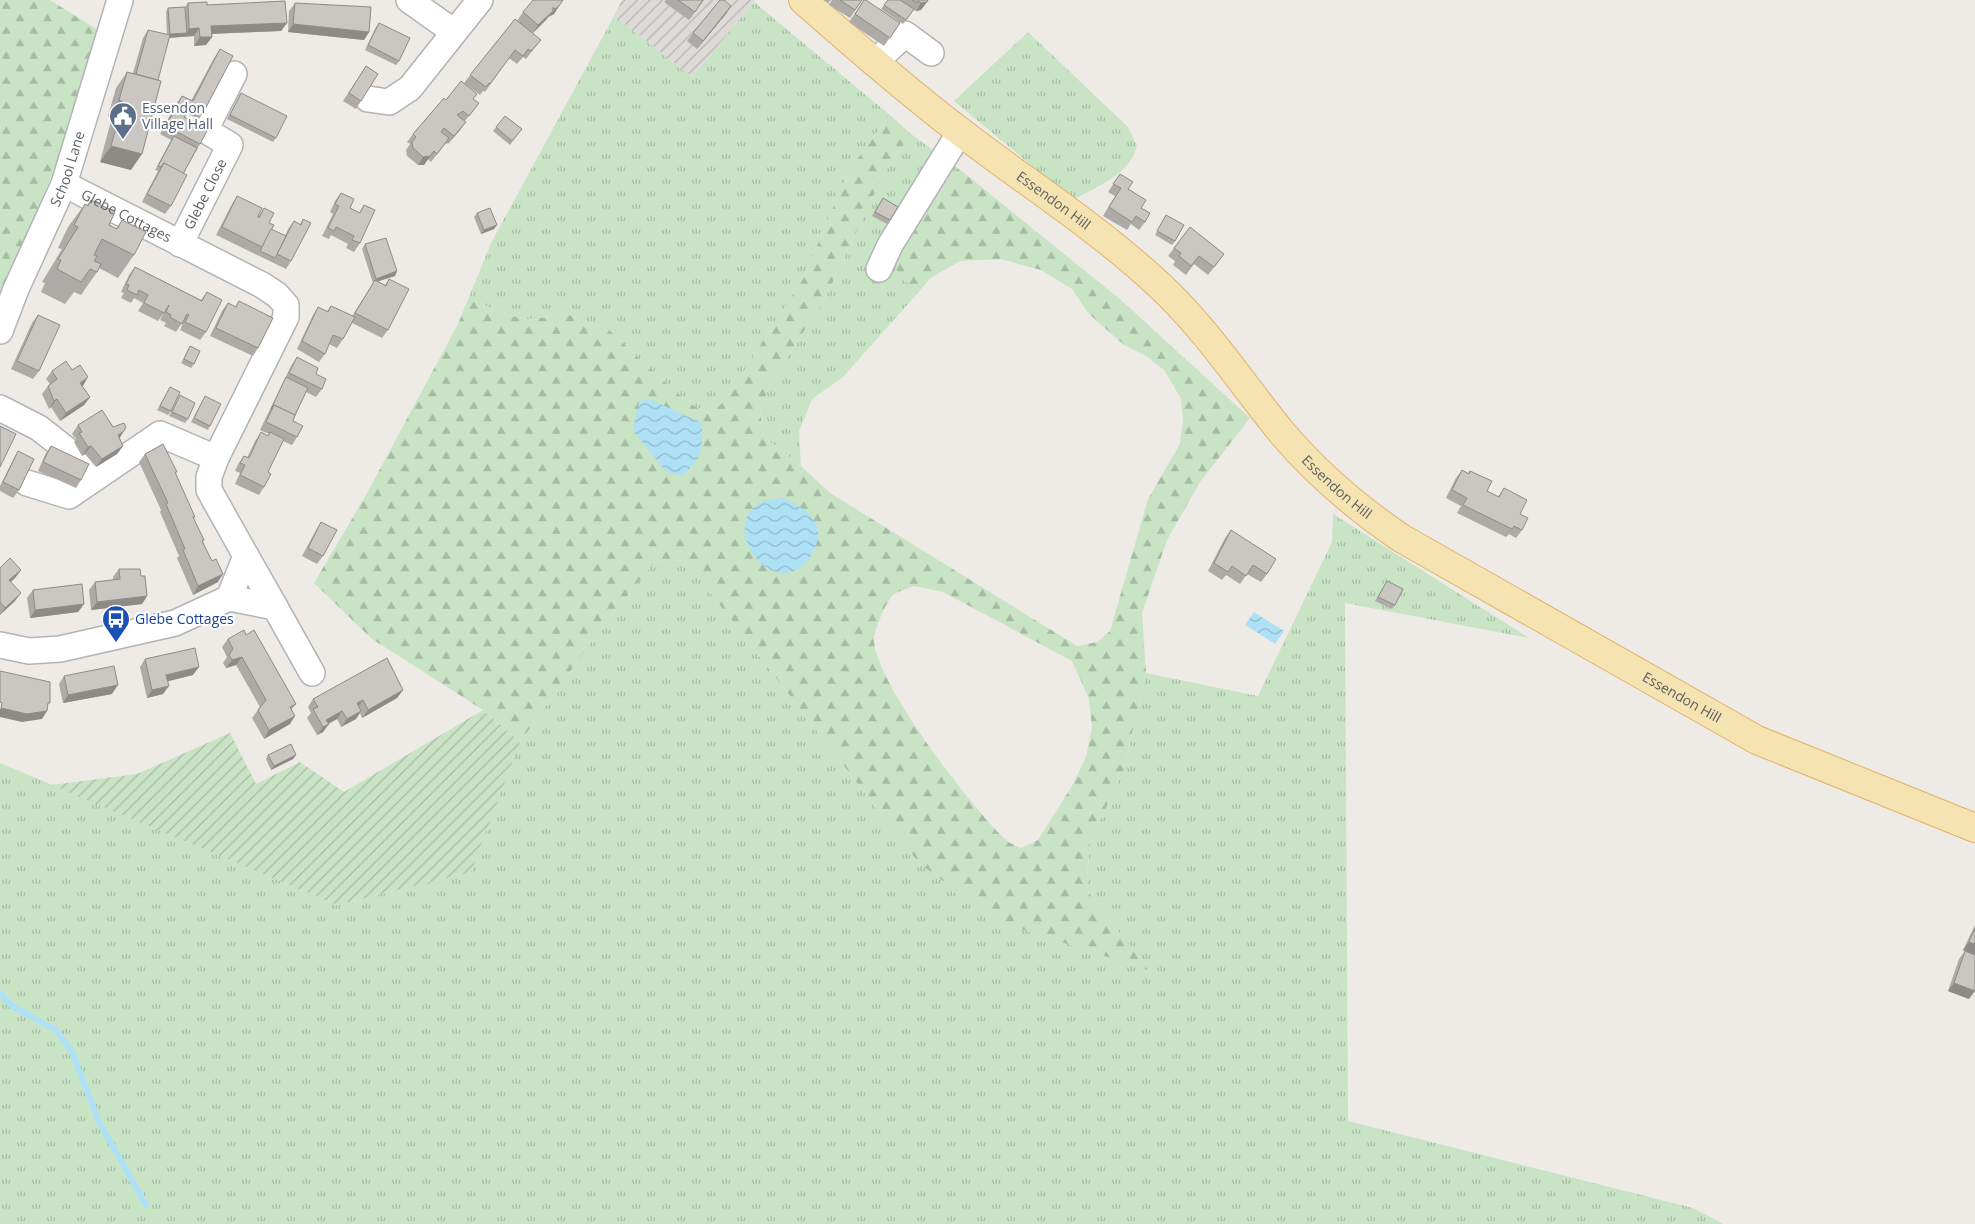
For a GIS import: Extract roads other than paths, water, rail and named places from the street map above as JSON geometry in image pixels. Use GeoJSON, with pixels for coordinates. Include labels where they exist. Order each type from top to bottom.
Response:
{"type":"FeatureCollection","features":[{"type":"Feature","properties":{"kind":"main road","name":"Essendon Hill"},"geometry":{"type":"LineString","coordinates":[[803,0],[874,63],[960,132],[1159,284],[1204,334],[1284,434],[1326,481],[1360,511],[1401,538],[1757,740],[1975,828]]}},
{"type":"Feature","properties":{"kind":"street","name":"School Lane"},"geometry":{"type":"LineString","coordinates":[[0,330],[16,289],[64,184],[120,0]]}},
{"type":"Feature","properties":{"kind":"street"},"geometry":{"type":"LineString","coordinates":[[409,0],[454,32]]}},
{"type":"Feature","properties":{"kind":"street"},"geometry":{"type":"LineString","coordinates":[[368,99],[389,102],[410,88],[480,0]]}},
{"type":"Feature","properties":{"kind":"street"},"geometry":{"type":"LineString","coordinates":[[874,63],[906,34],[931,53]]}},
{"type":"Feature","properties":{"kind":"street","name":"Glebe Close"},"geometry":{"type":"LineString","coordinates":[[180,244],[230,144],[205,130],[234,74]]}},
{"type":"Feature","properties":{"kind":"street"},"geometry":{"type":"LineString","coordinates":[[879,269],[890,245],[960,132]]}},
{"type":"Feature","properties":{"kind":"street","name":"Glebe Cottages"},"geometry":{"type":"LineString","coordinates":[[64,184],[262,285],[286,304],[286,316],[216,458],[210,477],[209,490],[312,673]]}},
{"type":"Feature","properties":{"kind":"street"},"geometry":{"type":"LineString","coordinates":[[0,408],[39,428],[81,462]]}},
{"type":"Feature","properties":{"kind":"street"},"geometry":{"type":"LineString","coordinates":[[27,483],[68,496],[160,434],[216,458]]}},
{"type":"Feature","properties":{"kind":"street"},"geometry":{"type":"LineString","coordinates":[[229,598],[246,556]]}},
{"type":"Feature","properties":{"kind":"street"},"geometry":{"type":"LineString","coordinates":[[0,645],[29,651],[60,649],[176,623],[229,598],[275,607]]}},
{"type":"Feature","properties":{"kind":"water"},"geometry":{"type":"Polygon","coordinates":[[[649,399],[702,423],[700,453],[694,464],[681,476],[665,471],[633,430],[639,402],[649,399]]]}},
{"type":"Feature","properties":{"kind":"water"},"geometry":{"type":"Polygon","coordinates":[[[784,498],[810,515],[817,527],[818,534],[814,552],[803,565],[790,572],[776,572],[764,566],[754,556],[747,543],[745,529],[748,515],[758,504],[768,500],[784,498]]]}},
{"type":"Feature","properties":{"kind":"water"},"geometry":{"type":"Polygon","coordinates":[[[1254,612],[1284,631],[1275,644],[1245,625],[1254,612]]]}},
{"type":"Feature","properties":{"kind":"waterway"},"geometry":{"type":"LineString","coordinates":[[0,993],[12,1006],[56,1030],[72,1052],[99,1122],[146,1205]]}},
{"type":"Feature","properties":{"kind":"place","name":"Essendon Village Hall"},"geometry":{"type":"Point","coordinates":[123,140]}},
{"type":"Feature","properties":{"kind":"place","name":"Glebe Cottages"},"geometry":{"type":"Point","coordinates":[116,643]}}]}
